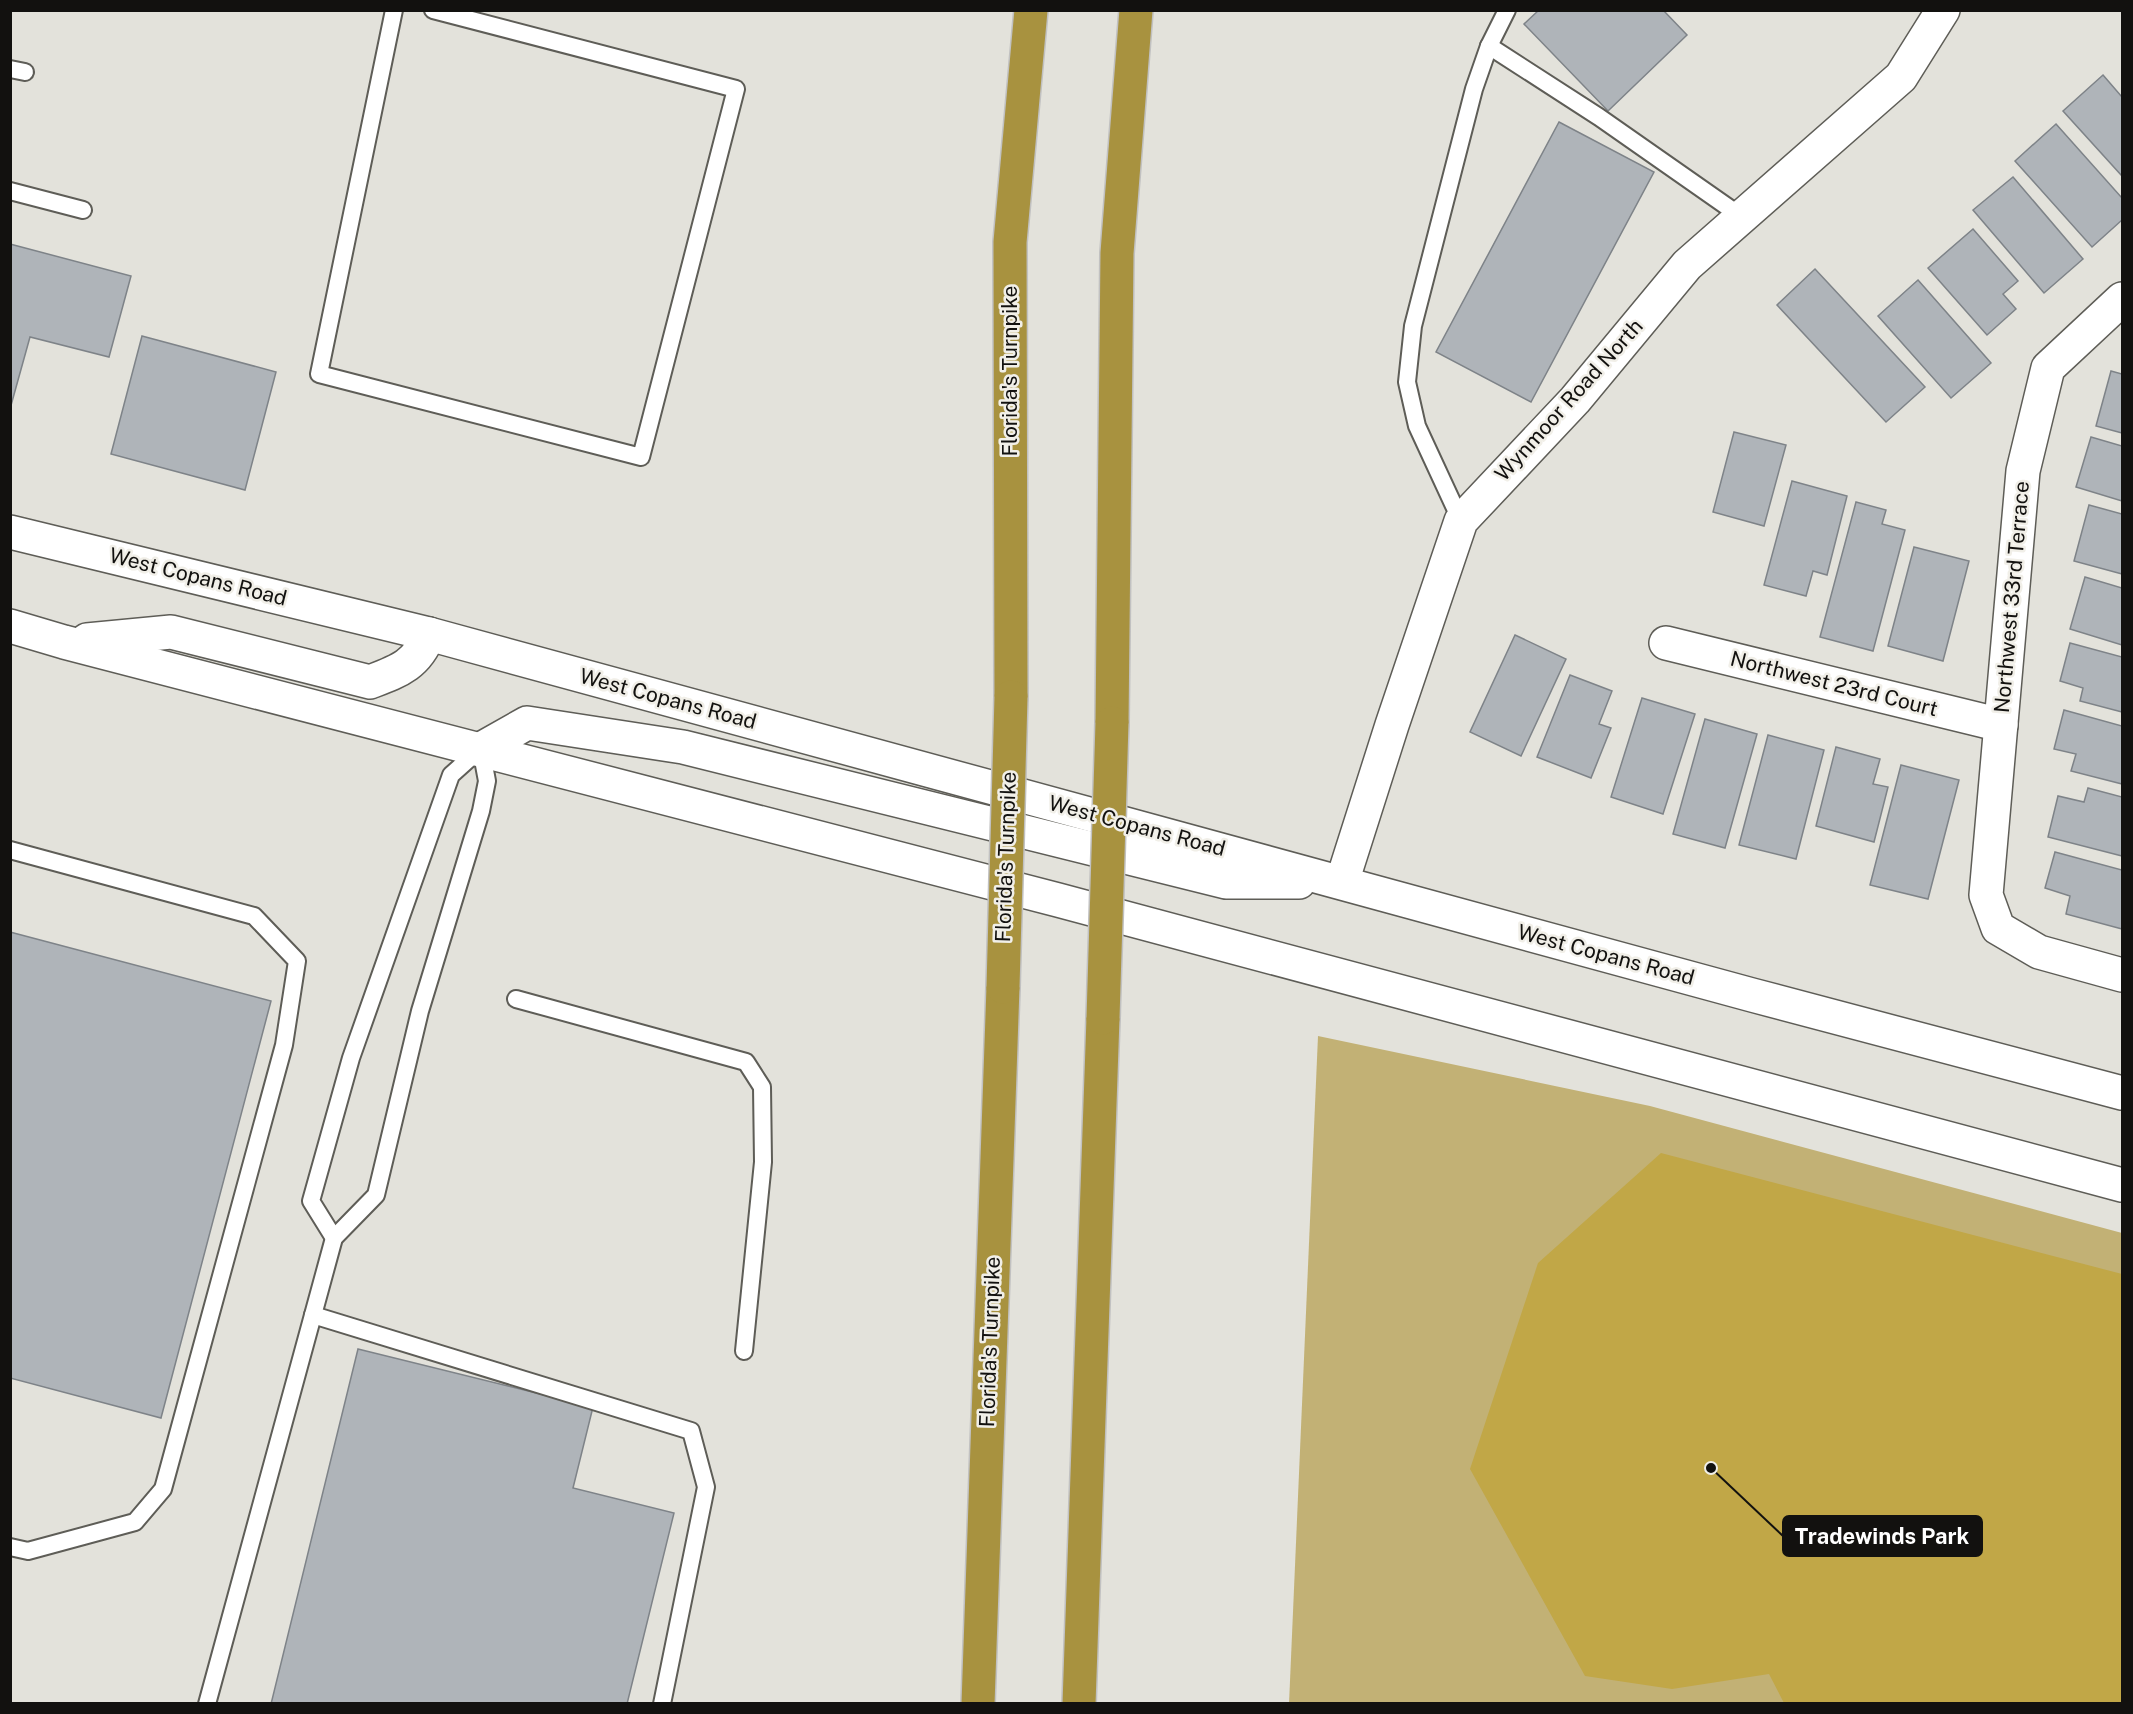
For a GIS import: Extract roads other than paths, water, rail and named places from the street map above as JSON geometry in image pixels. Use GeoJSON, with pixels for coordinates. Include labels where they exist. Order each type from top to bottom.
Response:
{"type":"FeatureCollection","features":[{"type":"Feature","properties":{"kind":"highway","name":"Florida's Turnpike"},"geometry":{"type":"LineString","coordinates":[[978,1704],[1011,697],[1010,242],[1031,10]]}},
{"type":"Feature","properties":{"kind":"highway"},"geometry":{"type":"LineString","coordinates":[[1078,1704],[1112,723],[1117,253],[1136,10]]}},
{"type":"Feature","properties":{"kind":"main road","name":"Wynmoor Road North"},"geometry":{"type":"LineString","coordinates":[[1342,882],[1461,521],[1575,400],[1687,265],[1901,77],[1943,10]]}},
{"type":"Feature","properties":{"kind":"main road","name":"Northwest 33rd Terrace"},"geometry":{"type":"LineString","coordinates":[[2122,298],[2048,368],[2023,471],[1986,895],[1998,928],[2039,952],[2122,975]]}},
{"type":"Feature","properties":{"kind":"main road","name":"West Copans Road"},"geometry":{"type":"LineString","coordinates":[[10,532],[429,634],[2122,1093]]}},
{"type":"Feature","properties":{"kind":"main road"},"geometry":{"type":"LineString","coordinates":[[10,626],[64,642],[1058,900],[2122,1185]]}},
{"type":"Feature","properties":{"kind":"main road"},"geometry":{"type":"LineString","coordinates":[[64,642],[171,632],[370,682],[402,669],[423,650],[429,634]]}},
{"type":"Feature","properties":{"kind":"main road","name":"Northwest 23rd Court"},"geometry":{"type":"LineString","coordinates":[[1666,643],[2001,725]]}},
{"type":"Feature","properties":{"kind":"main road"},"geometry":{"type":"LineString","coordinates":[[481,749],[527,723],[683,747],[1226,882],[1342,882]]}},
{"type":"Feature","properties":{"kind":"lane"},"geometry":{"type":"LineString","coordinates":[[394,10],[319,374],[641,457],[736,89],[433,10]]}},
{"type":"Feature","properties":{"kind":"lane"},"geometry":{"type":"LineString","coordinates":[[1461,521],[1418,426],[1407,382],[1413,326],[1474,89],[1489,46],[1507,10]]}},
{"type":"Feature","properties":{"kind":"lane"},"geometry":{"type":"LineString","coordinates":[[1489,46],[1599,117],[1742,217]]}},
{"type":"Feature","properties":{"kind":"lane"},"geometry":{"type":"LineString","coordinates":[[10,191],[83,210]]}},
{"type":"Feature","properties":{"kind":"lane"},"geometry":{"type":"LineString","coordinates":[[334,1238],[311,1202],[351,1058],[451,775],[481,749]]}},
{"type":"Feature","properties":{"kind":"lane"},"geometry":{"type":"LineString","coordinates":[[207,1704],[334,1238],[376,1195],[420,1011],[481,811],[487,781],[481,749]]}},
{"type":"Feature","properties":{"kind":"lane"},"geometry":{"type":"LineString","coordinates":[[10,850],[255,916],[297,961],[284,1045],[164,1489],[135,1522],[28,1551],[10,1547]]}},
{"type":"Feature","properties":{"kind":"lane"},"geometry":{"type":"LineString","coordinates":[[516,999],[746,1062],[762,1087],[763,1162],[744,1351]]}},
{"type":"Feature","properties":{"kind":"lane"},"geometry":{"type":"LineString","coordinates":[[313,1315],[691,1431],[706,1487],[662,1704]]}},
{"type":"Feature","properties":{"kind":"place","name":"Tradewinds Park"},"geometry":{"type":"Point","coordinates":[1711,1468]}}]}
